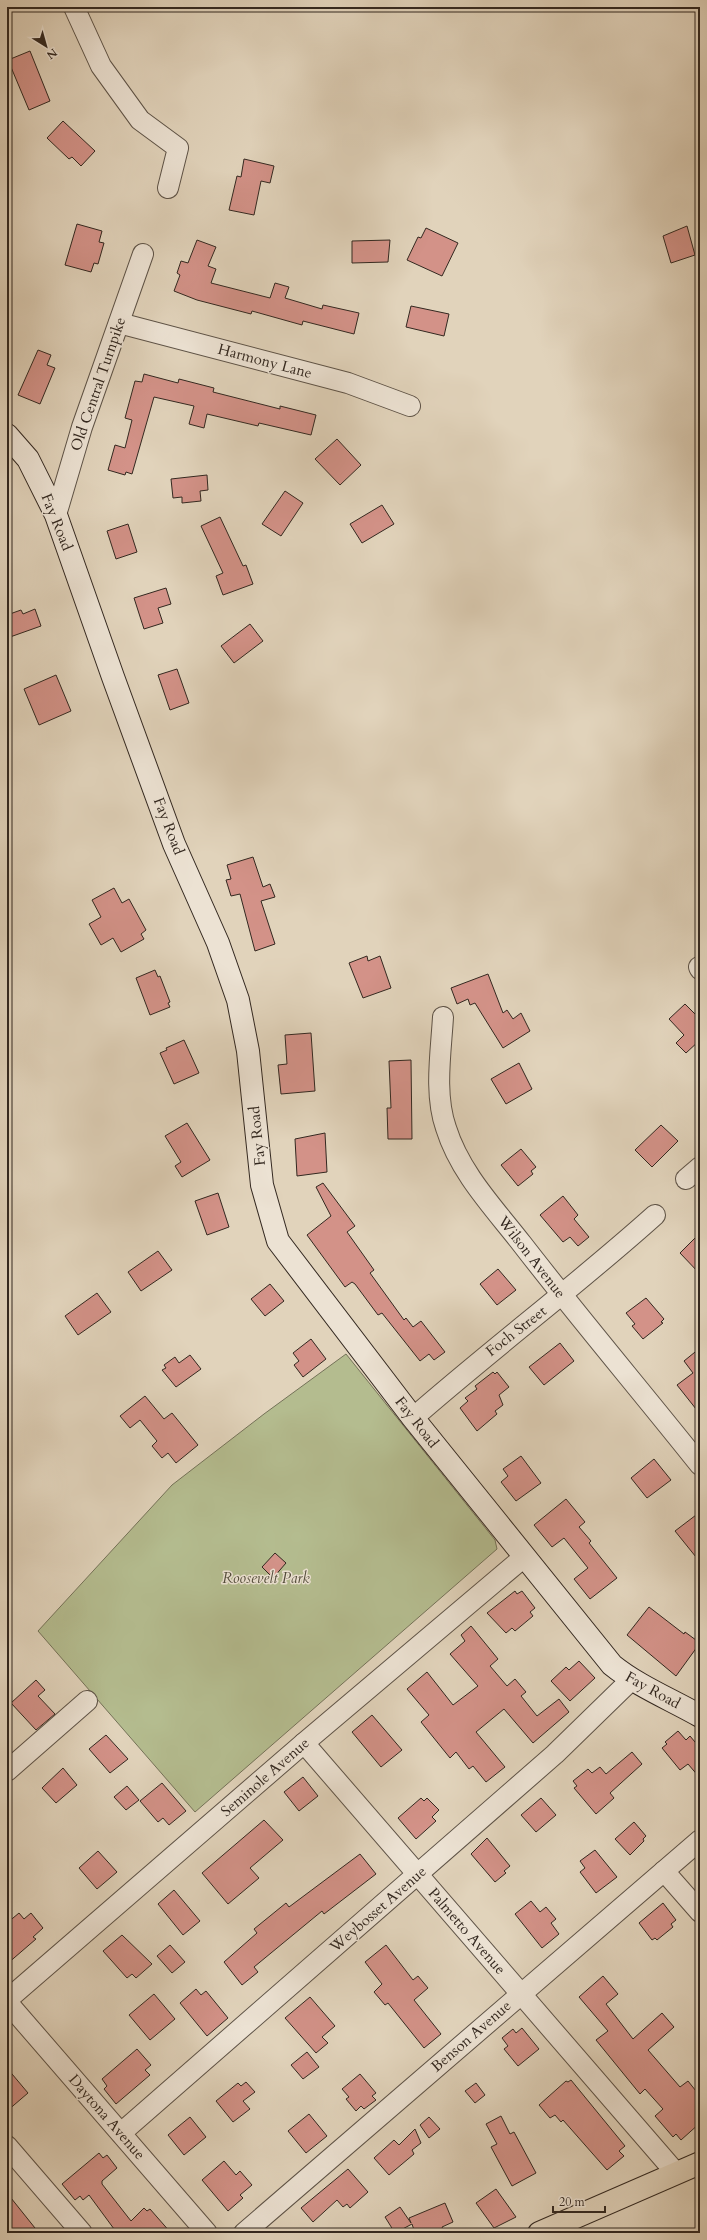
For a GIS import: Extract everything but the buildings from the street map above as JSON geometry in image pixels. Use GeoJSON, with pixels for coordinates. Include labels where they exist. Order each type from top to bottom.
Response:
{"type":"FeatureCollection","features":[{"type":"Feature","properties":{"kind":"main road"},"geometry":{"type":"LineString","coordinates":[[539,2233],[700,2163]]}},
{"type":"Feature","properties":{"kind":"street"},"geometry":{"type":"LineString","coordinates":[[74,7],[101,66],[140,120],[178,148],[168,188]]}},
{"type":"Feature","properties":{"kind":"street","name":"Old Central Turnpike"},"geometry":{"type":"LineString","coordinates":[[56,515],[82,427],[143,254]]}},
{"type":"Feature","properties":{"kind":"street","name":"Harmony Lane"},"geometry":{"type":"LineString","coordinates":[[119,323],[348,383],[410,406]]}},
{"type":"Feature","properties":{"kind":"street","name":"Fay Road"},"geometry":{"type":"LineString","coordinates":[[7,435],[28,459],[56,515],[174,844],[218,943],[238,1000],[248,1051],[262,1186],[278,1241],[413,1418],[612,1665],[631,1680],[654,1690],[700,1716]]}},
{"type":"Feature","properties":{"kind":"street","name":"Wilson Avenue"},"geometry":{"type":"LineString","coordinates":[[443,1017],[441,1096],[445,1126],[452,1147],[470,1178],[561,1295],[700,1465]]}},
{"type":"Feature","properties":{"kind":"street","name":"Foch Street"},"geometry":{"type":"LineString","coordinates":[[413,1418],[475,1364],[561,1295],[656,1214]]}},
{"type":"Feature","properties":{"kind":"street","name":"Seminole Avenue"},"geometry":{"type":"LineString","coordinates":[[7,2001],[304,1743],[524,1557]]}},
{"type":"Feature","properties":{"kind":"street","name":"Weybosset Avenue"},"geometry":{"type":"LineString","coordinates":[[121,2133],[556,1754],[631,1680]]}},
{"type":"Feature","properties":{"kind":"street"},"geometry":{"type":"LineString","coordinates":[[7,1771],[87,1701]]}},
{"type":"Feature","properties":{"kind":"street","name":"Palmetto Avenue"},"geometry":{"type":"LineString","coordinates":[[304,1743],[676,2173]]}},
{"type":"Feature","properties":{"kind":"street","name":"Benson Avenue"},"geometry":{"type":"LineString","coordinates":[[244,2233],[700,1840]]}},
{"type":"Feature","properties":{"kind":"street"},"geometry":{"type":"LineString","coordinates":[[664,1871],[700,1912]]}},
{"type":"Feature","properties":{"kind":"street","name":"Daytona Avenue"},"geometry":{"type":"LineString","coordinates":[[7,2001],[207,2233]]}},
{"type":"Feature","properties":{"kind":"street"},"geometry":{"type":"LineString","coordinates":[[7,2146],[82,2233]]}},
{"type":"Feature","properties":{"kind":"green space","name":"Roosevelt Park"},"geometry":{"type":"Polygon","coordinates":[[[346,1354],[495,1540],[497,1549],[195,1812],[38,1631],[172,1485],[264,1414],[346,1354]]]}}]}
